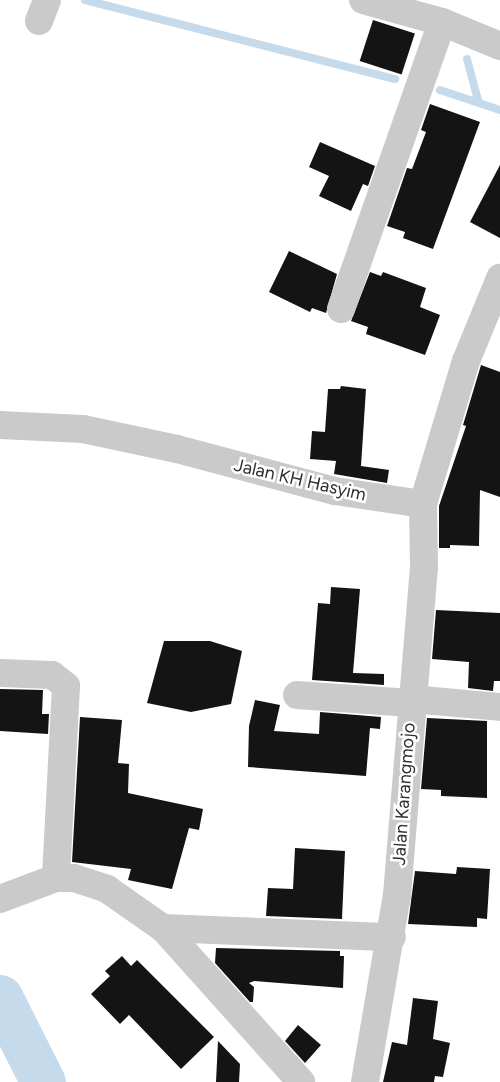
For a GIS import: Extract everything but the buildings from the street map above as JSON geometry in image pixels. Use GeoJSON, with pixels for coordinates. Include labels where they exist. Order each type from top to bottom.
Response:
{"type":"FeatureCollection","features":[{"type":"Feature","properties":{"kind":"street"},"geometry":{"type":"LineString","coordinates":[[363,0],[442,22],[500,46]]}},
{"type":"Feature","properties":{"kind":"street"},"geometry":{"type":"LineString","coordinates":[[341,309],[442,22]]}},
{"type":"Feature","properties":{"kind":"street"},"geometry":{"type":"LineString","coordinates":[[423,504],[466,361],[494,312],[500,278]]}},
{"type":"Feature","properties":{"kind":"street","name":"Jalan KH Hasyim"},"geometry":{"type":"LineString","coordinates":[[0,425],[83,429],[177,449],[335,492],[423,504]]}},
{"type":"Feature","properties":{"kind":"street","name":"Jalan Karangmojo"},"geometry":{"type":"LineString","coordinates":[[365,1082],[392,937],[424,568],[423,504]]}},
{"type":"Feature","properties":{"kind":"street"},"geometry":{"type":"LineString","coordinates":[[0,673],[52,675],[66,686],[56,878]]}},
{"type":"Feature","properties":{"kind":"street"},"geometry":{"type":"LineString","coordinates":[[297,695],[500,706]]}},
{"type":"Feature","properties":{"kind":"street"},"geometry":{"type":"LineString","coordinates":[[0,899],[56,878],[74,878],[107,889],[163,928],[301,1082]]}},
{"type":"Feature","properties":{"kind":"street"},"geometry":{"type":"LineString","coordinates":[[163,928],[392,937]]}},
{"type":"Feature","properties":{"kind":"waterway"},"geometry":{"type":"LineString","coordinates":[[85,0],[395,79]]}},
{"type":"Feature","properties":{"kind":"waterway"},"geometry":{"type":"LineString","coordinates":[[467,59],[478,100]]}},
{"type":"Feature","properties":{"kind":"waterway"},"geometry":{"type":"LineString","coordinates":[[440,90],[500,110]]}},
{"type":"Feature","properties":{"kind":"waterway"},"geometry":{"type":"LineString","coordinates":[[0,997],[43,1082]]}}]}
